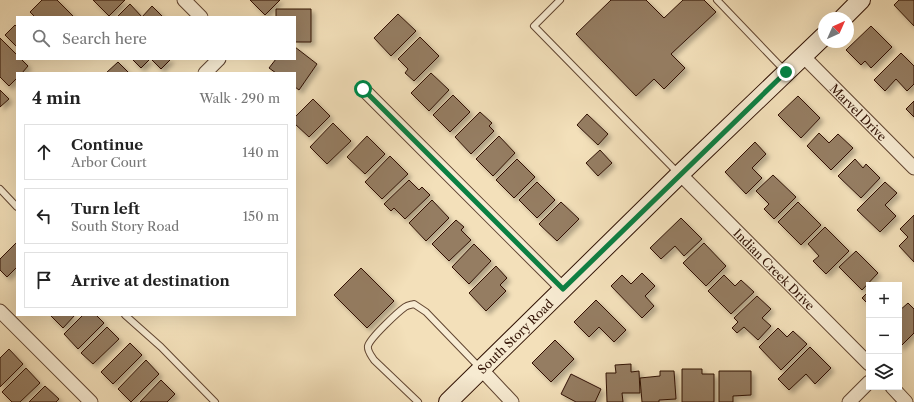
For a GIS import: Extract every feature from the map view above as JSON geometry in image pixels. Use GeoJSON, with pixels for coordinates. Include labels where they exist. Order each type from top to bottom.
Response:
{"type":"FeatureCollection","features":[{"type":"Feature","properties":{"kind":"main road"},"geometry":{"type":"LineString","coordinates":[[848,12],[861,0]]}},
{"type":"Feature","properties":{"kind":"main road","name":"South Story Road"},"geometry":{"type":"LineString","coordinates":[[448,402],[680,174],[818,41]]}},
{"type":"Feature","properties":{"kind":"street"},"geometry":{"type":"LineString","coordinates":[[184,0],[200,16]]}},
{"type":"Feature","properties":{"kind":"street","name":"Marvel Drive"},"geometry":{"type":"LineString","coordinates":[[802,56],[914,168]]}},
{"type":"Feature","properties":{"kind":"street"},"geometry":{"type":"LineString","coordinates":[[206,72],[218,60]]}},
{"type":"Feature","properties":{"kind":"street"},"geometry":{"type":"LineString","coordinates":[[363,89],[563,289]]}},
{"type":"Feature","properties":{"kind":"street","name":"Indian Creek Drive"},"geometry":{"type":"LineString","coordinates":[[680,174],[866,361]]}},
{"type":"Feature","properties":{"kind":"street"},"geometry":{"type":"LineString","coordinates":[[0,311],[91,402]]}},
{"type":"Feature","properties":{"kind":"street"},"geometry":{"type":"LineString","coordinates":[[482,369],[512,402]]}},
{"type":"Feature","properties":{"kind":"street"},"geometry":{"type":"LineString","coordinates":[[849,402],[866,385]]}},
{"type":"Feature","properties":{"kind":"street"},"geometry":{"type":"LineString","coordinates":[[895,390],[906,402]]}},
{"type":"Feature","properties":{"kind":"lane"},"geometry":{"type":"LineString","coordinates":[[560,0],[534,26],[680,174]]}},
{"type":"Feature","properties":{"kind":"lane"},"geometry":{"type":"LineString","coordinates":[[717,0],[786,72]]}},
{"type":"Feature","properties":{"kind":"lane"},"geometry":{"type":"LineString","coordinates":[[0,189],[16,206]]}},
{"type":"Feature","properties":{"kind":"lane"},"geometry":{"type":"LineString","coordinates":[[418,402],[374,360],[369,353],[368,347],[370,341],[406,306],[414,304],[426,312],[482,369]]}},
{"type":"Feature","properties":{"kind":"lane"},"geometry":{"type":"LineString","coordinates":[[126,316],[161,347],[215,402]]}},
{"type":"Feature","properties":{"kind":"building"},"geometry":{"type":"Polygon","coordinates":[[[42,0],[57,0],[73,16],[34,16],[30,12],[42,0]]]}},
{"type":"Feature","properties":{"kind":"building"},"geometry":{"type":"Polygon","coordinates":[[[93,0],[125,0],[109,16],[93,0]]]}},
{"type":"Feature","properties":{"kind":"building"},"geometry":{"type":"Polygon","coordinates":[[[250,0],[280,0],[265,15],[250,0]]]}},
{"type":"Feature","properties":{"kind":"building"},"geometry":{"type":"Polygon","coordinates":[[[611,0],[646,0],[664,18],[683,0],[704,0],[716,12],[671,54],[685,68],[664,89],[654,79],[636,96],[576,34],[611,0]]]}},
{"type":"Feature","properties":{"kind":"building"},"geometry":{"type":"Polygon","coordinates":[[[899,0],[914,0],[914,26],[894,5],[899,0]]]}},
{"type":"Feature","properties":{"kind":"building"},"geometry":{"type":"Polygon","coordinates":[[[130,4],[141,16],[118,16],[130,4]]]}},
{"type":"Feature","properties":{"kind":"building"},"geometry":{"type":"Polygon","coordinates":[[[152,6],[162,16],[143,16],[152,6]]]}},
{"type":"Feature","properties":{"kind":"building"},"geometry":{"type":"Polygon","coordinates":[[[276,9],[311,9],[311,42],[296,42],[296,16],[276,16],[276,9]]]}},
{"type":"Feature","properties":{"kind":"building"},"geometry":{"type":"Polygon","coordinates":[[[398,14],[416,31],[391,56],[374,38],[398,14]]]}},
{"type":"Feature","properties":{"kind":"building"},"geometry":{"type":"Polygon","coordinates":[[[15,25],[16,46],[5,35],[15,25]]]}},
{"type":"Feature","properties":{"kind":"building"},"geometry":{"type":"Polygon","coordinates":[[[871,26],[892,47],[871,68],[865,61],[861,65],[846,50],[848,48],[854,48],[854,42],[871,26]]]}},
{"type":"Feature","properties":{"kind":"building"},"geometry":{"type":"Polygon","coordinates":[[[420,37],[439,56],[414,81],[405,73],[408,69],[398,59],[420,37]]]}},
{"type":"Feature","properties":{"kind":"building"},"geometry":{"type":"Polygon","coordinates":[[[0,38],[16,54],[16,60],[22,60],[28,66],[23,72],[16,72],[16,79],[9,86],[0,77],[0,38]]]}},
{"type":"Feature","properties":{"kind":"building"},"geometry":{"type":"Polygon","coordinates":[[[296,48],[317,64],[299,90],[296,88],[296,72],[275,72],[269,68],[275,60],[296,60],[296,48]]]}},
{"type":"Feature","properties":{"kind":"building"},"geometry":{"type":"Polygon","coordinates":[[[901,53],[914,66],[914,84],[907,91],[896,79],[885,91],[874,80],[901,53]]]}},
{"type":"Feature","properties":{"kind":"building"},"geometry":{"type":"Polygon","coordinates":[[[133,60],[149,60],[141,68],[133,60]]]}},
{"type":"Feature","properties":{"kind":"building"},"geometry":{"type":"Polygon","coordinates":[[[152,60],[170,60],[161,69],[152,60]]]}},
{"type":"Feature","properties":{"kind":"building"},"geometry":{"type":"Polygon","coordinates":[[[118,62],[128,72],[107,72],[118,62]]]}},
{"type":"Feature","properties":{"kind":"building"},"geometry":{"type":"Polygon","coordinates":[[[431,73],[449,90],[429,111],[411,93],[431,73]]]}},
{"type":"Feature","properties":{"kind":"building"},"geometry":{"type":"Polygon","coordinates":[[[0,90],[9,99],[0,107],[0,90]]]}},
{"type":"Feature","properties":{"kind":"building"},"geometry":{"type":"Polygon","coordinates":[[[453,95],[470,112],[450,132],[433,115],[453,95]]]}},
{"type":"Feature","properties":{"kind":"building"},"geometry":{"type":"Polygon","coordinates":[[[798,96],[820,118],[801,138],[778,115],[798,96]]]}},
{"type":"Feature","properties":{"kind":"building"},"geometry":{"type":"Polygon","coordinates":[[[313,99],[330,116],[309,137],[296,125],[296,116],[313,99]]]}},
{"type":"Feature","properties":{"kind":"building"},"geometry":{"type":"Polygon","coordinates":[[[914,101],[914,117],[906,109],[914,101]]]}},
{"type":"Feature","properties":{"kind":"building"},"geometry":{"type":"Polygon","coordinates":[[[480,112],[492,123],[489,126],[494,131],[471,154],[455,137],[480,112]]]}},
{"type":"Feature","properties":{"kind":"building"},"geometry":{"type":"Polygon","coordinates":[[[587,114],[608,134],[598,145],[577,125],[587,114]]]}},
{"type":"Feature","properties":{"kind":"building"},"geometry":{"type":"Polygon","coordinates":[[[333,123],[351,141],[327,164],[310,147],[333,123]]]}},
{"type":"Feature","properties":{"kind":"building"},"geometry":{"type":"Polygon","coordinates":[[[819,133],[829,143],[838,134],[853,148],[831,170],[807,146],[819,133]]]}},
{"type":"Feature","properties":{"kind":"building"},"geometry":{"type":"Polygon","coordinates":[[[367,136],[385,154],[365,174],[347,157],[367,136]]]}},
{"type":"Feature","properties":{"kind":"building"},"geometry":{"type":"Polygon","coordinates":[[[499,136],[515,153],[493,176],[476,159],[499,136]]]}},
{"type":"Feature","properties":{"kind":"building"},"geometry":{"type":"Polygon","coordinates":[[[755,142],[766,154],[752,168],[762,178],[746,194],[725,172],[755,142]]]}},
{"type":"Feature","properties":{"kind":"building"},"geometry":{"type":"Polygon","coordinates":[[[600,150],[612,163],[598,176],[586,163],[600,150]]]}},
{"type":"Feature","properties":{"kind":"building"},"geometry":{"type":"Polygon","coordinates":[[[390,156],[408,174],[382,199],[365,182],[390,156]]]}},
{"type":"Feature","properties":{"kind":"building"},"geometry":{"type":"Polygon","coordinates":[[[517,159],[535,177],[514,198],[496,180],[517,159]]]}},
{"type":"Feature","properties":{"kind":"building"},"geometry":{"type":"Polygon","coordinates":[[[855,159],[863,168],[866,164],[880,178],[861,198],[838,176],[855,159]]]}},
{"type":"Feature","properties":{"kind":"building"},"geometry":{"type":"Polygon","coordinates":[[[773,175],[796,197],[774,219],[764,209],[769,204],[756,191],[773,175]]]}},
{"type":"Feature","properties":{"kind":"building"},"geometry":{"type":"Polygon","coordinates":[[[409,180],[419,190],[422,187],[430,195],[405,219],[394,208],[391,211],[384,204],[409,180]]]}},
{"type":"Feature","properties":{"kind":"building"},"geometry":{"type":"Polygon","coordinates":[[[537,182],[555,200],[537,218],[519,200],[537,182]]]}},
{"type":"Feature","properties":{"kind":"building"},"geometry":{"type":"Polygon","coordinates":[[[885,182],[897,193],[885,205],[896,216],[880,232],[857,210],[885,182]]]}},
{"type":"Feature","properties":{"kind":"building"},"geometry":{"type":"Polygon","coordinates":[[[432,200],[449,218],[426,241],[409,223],[432,200]]]}},
{"type":"Feature","properties":{"kind":"building"},"geometry":{"type":"Polygon","coordinates":[[[561,202],[579,219],[557,241],[539,224],[561,202]]]}},
{"type":"Feature","properties":{"kind":"building"},"geometry":{"type":"Polygon","coordinates":[[[798,202],[821,225],[801,245],[778,222],[798,202]]]}},
{"type":"Feature","properties":{"kind":"building"},"geometry":{"type":"Polygon","coordinates":[[[914,215],[914,262],[899,246],[908,237],[900,229],[914,215]]]}},
{"type":"Feature","properties":{"kind":"building"},"geometry":{"type":"Polygon","coordinates":[[[681,218],[702,239],[684,256],[675,246],[661,259],[650,248],[681,218]]]}},
{"type":"Feature","properties":{"kind":"building"},"geometry":{"type":"Polygon","coordinates":[[[456,220],[464,227],[461,230],[471,240],[449,261],[432,244],[456,220]]]}},
{"type":"Feature","properties":{"kind":"building"},"geometry":{"type":"Polygon","coordinates":[[[825,227],[849,251],[826,274],[813,261],[819,256],[808,244],[825,227]]]}},
{"type":"Feature","properties":{"kind":"building"},"geometry":{"type":"Polygon","coordinates":[[[16,243],[16,268],[7,277],[0,270],[0,259],[16,243]]]}},
{"type":"Feature","properties":{"kind":"building"},"geometry":{"type":"Polygon","coordinates":[[[704,243],[726,266],[706,286],[683,263],[704,243]]]}},
{"type":"Feature","properties":{"kind":"building"},"geometry":{"type":"Polygon","coordinates":[[[474,244],[491,261],[469,284],[452,267],[474,244]]]}},
{"type":"Feature","properties":{"kind":"building"},"geometry":{"type":"Polygon","coordinates":[[[856,251],[878,273],[870,282],[866,282],[866,286],[862,290],[839,267],[856,251]]]}},
{"type":"Feature","properties":{"kind":"building"},"geometry":{"type":"Polygon","coordinates":[[[496,266],[507,278],[500,285],[506,291],[486,311],[469,293],[496,266]]]}},
{"type":"Feature","properties":{"kind":"building"},"geometry":{"type":"Polygon","coordinates":[[[361,268],[394,301],[367,328],[334,295],[361,268]]]}},
{"type":"Feature","properties":{"kind":"building"},"geometry":{"type":"Polygon","coordinates":[[[642,273],[655,286],[645,296],[654,306],[642,318],[611,286],[622,275],[631,284],[642,273]]]}},
{"type":"Feature","properties":{"kind":"building"},"geometry":{"type":"Polygon","coordinates":[[[724,275],[735,286],[741,280],[754,292],[731,314],[708,291],[724,275]]]}},
{"type":"Feature","properties":{"kind":"building"},"geometry":{"type":"Polygon","coordinates":[[[866,294],[866,302],[862,298],[866,294]]]}},
{"type":"Feature","properties":{"kind":"building"},"geometry":{"type":"Polygon","coordinates":[[[757,296],[771,309],[762,318],[771,326],[758,340],[744,327],[737,333],[732,328],[738,322],[734,318],[757,296]]]}},
{"type":"Feature","properties":{"kind":"building"},"geometry":{"type":"Polygon","coordinates":[[[596,300],[626,330],[614,342],[599,327],[589,337],[574,322],[596,300]]]}},
{"type":"Feature","properties":{"kind":"building"},"geometry":{"type":"Polygon","coordinates":[[[908,303],[914,309],[914,333],[902,345],[902,318],[902,308],[908,303]]]}},
{"type":"Feature","properties":{"kind":"building"},"geometry":{"type":"Polygon","coordinates":[[[51,316],[74,316],[63,328],[51,316]]]}},
{"type":"Feature","properties":{"kind":"building"},"geometry":{"type":"Polygon","coordinates":[[[82,316],[97,316],[104,323],[78,349],[64,334],[82,316]]]}},
{"type":"Feature","properties":{"kind":"building"},"geometry":{"type":"Polygon","coordinates":[[[107,327],[119,339],[93,364],[81,353],[107,327]]]}},
{"type":"Feature","properties":{"kind":"building"},"geometry":{"type":"Polygon","coordinates":[[[778,328],[787,337],[793,331],[807,344],[781,370],[759,347],[778,328]]]}},
{"type":"Feature","properties":{"kind":"building"},"geometry":{"type":"Polygon","coordinates":[[[555,340],[574,359],[551,382],[532,363],[555,340]]]}},
{"type":"Feature","properties":{"kind":"building"},"geometry":{"type":"Polygon","coordinates":[[[130,343],[142,355],[113,384],[101,372],[130,343]]]}},
{"type":"Feature","properties":{"kind":"building"},"geometry":{"type":"Polygon","coordinates":[[[810,347],[831,368],[815,384],[806,374],[789,390],[778,379],[810,347]]]}},
{"type":"Feature","properties":{"kind":"building"},"geometry":{"type":"Polygon","coordinates":[[[9,349],[23,364],[0,387],[0,358],[9,349]]]}},
{"type":"Feature","properties":{"kind":"building"},"geometry":{"type":"Polygon","coordinates":[[[146,360],[159,374],[131,402],[118,389],[146,360]]]}},
{"type":"Feature","properties":{"kind":"building"},"geometry":{"type":"Polygon","coordinates":[[[631,364],[631,372],[639,371],[640,393],[622,393],[623,402],[607,402],[606,373],[616,373],[615,365],[631,364]]]}},
{"type":"Feature","properties":{"kind":"building"},"geometry":{"type":"Polygon","coordinates":[[[26,368],[40,383],[20,402],[12,402],[2,392],[26,368]]]}},
{"type":"Feature","properties":{"kind":"building"},"geometry":{"type":"Polygon","coordinates":[[[682,369],[702,369],[702,374],[714,374],[714,402],[682,402],[682,369]]]}},
{"type":"Feature","properties":{"kind":"building"},"geometry":{"type":"Polygon","coordinates":[[[660,371],[674,371],[676,399],[659,400],[659,402],[642,402],[640,378],[660,376],[660,371]]]}},
{"type":"Feature","properties":{"kind":"building"},"geometry":{"type":"Polygon","coordinates":[[[719,371],[751,371],[751,395],[733,396],[733,402],[719,402],[719,371]]]}},
{"type":"Feature","properties":{"kind":"building"},"geometry":{"type":"Polygon","coordinates":[[[571,374],[601,389],[595,402],[576,402],[561,394],[571,374]]]}},
{"type":"Feature","properties":{"kind":"building"},"geometry":{"type":"Polygon","coordinates":[[[161,380],[175,394],[167,402],[140,402],[161,380]]]}},
{"type":"Feature","properties":{"kind":"building"},"geometry":{"type":"Polygon","coordinates":[[[45,386],[59,399],[56,402],[29,402],[45,386]]]}},
{"type":"Feature","properties":{"kind":"route"},"geometry":{"type":"LineString","coordinates":[[363,89],[563,289],[786,72]]}}]}
